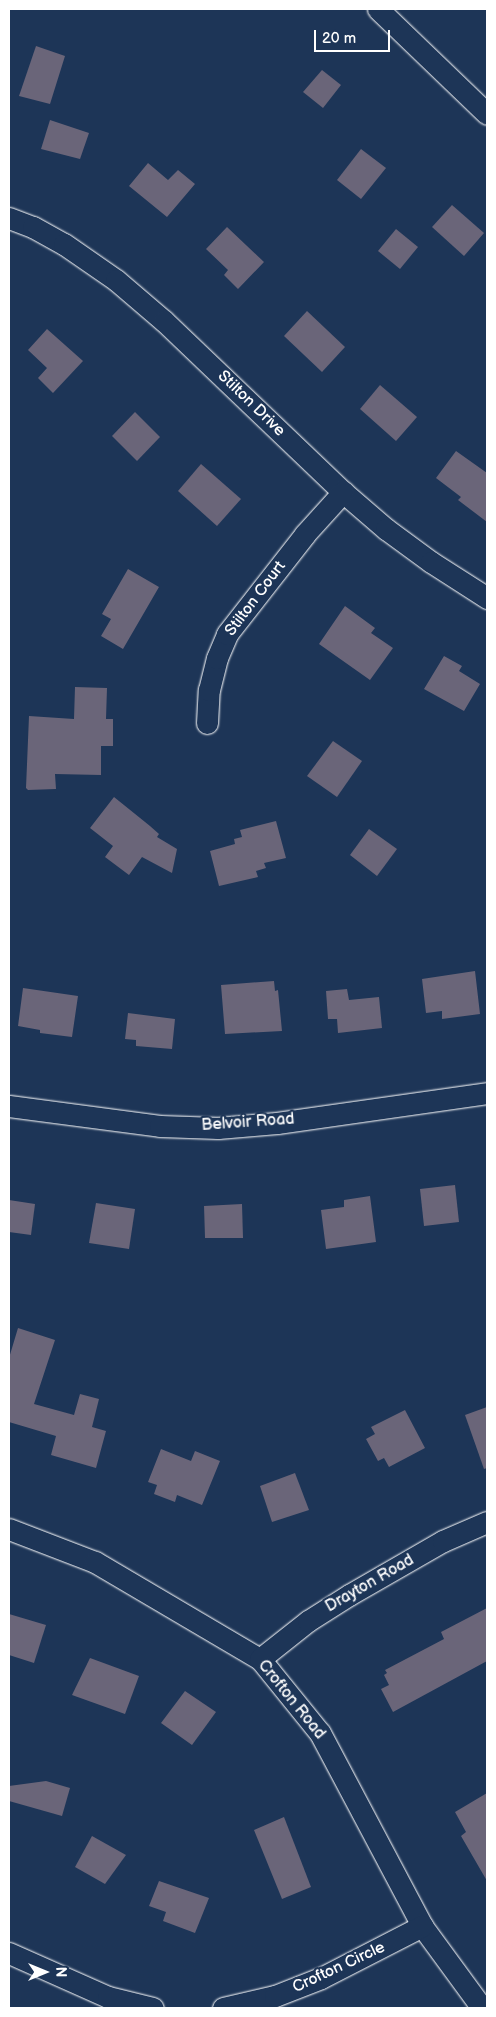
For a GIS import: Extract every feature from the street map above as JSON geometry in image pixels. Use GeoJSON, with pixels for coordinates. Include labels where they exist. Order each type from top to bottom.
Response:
{"type":"FeatureCollection","features":[{"type":"Feature","properties":{"kind":"street"},"geometry":{"type":"LineString","coordinates":[[378,9],[487,114]]}},
{"type":"Feature","properties":{"kind":"street","name":"Stilton Drive"},"geometry":{"type":"LineString","coordinates":[[9,218],[33,227],[64,244],[116,280],[164,321],[343,492],[386,529],[431,562],[487,598]]}},
{"type":"Feature","properties":{"kind":"street","name":"Stilton Court"},"geometry":{"type":"LineString","coordinates":[[207,723],[209,690],[217,658],[227,634],[305,534],[343,492]]}},
{"type":"Feature","properties":{"kind":"street","name":"Belvoir Road"},"geometry":{"type":"LineString","coordinates":[[9,1106],[160,1126],[218,1128],[277,1123],[487,1094]]}},
{"type":"Feature","properties":{"kind":"street","name":"Drayton Road"},"geometry":{"type":"LineString","coordinates":[[260,1659],[308,1621],[349,1595],[443,1542],[487,1522]]}},
{"type":"Feature","properties":{"kind":"street","name":"Crofton Road"},"geometry":{"type":"LineString","coordinates":[[9,1529],[95,1562],[260,1659],[320,1733],[422,1926],[482,2008]]}},
{"type":"Feature","properties":{"kind":"street","name":"Crofton Circle"},"geometry":{"type":"LineString","coordinates":[[223,2008],[275,1996],[322,1978],[422,1926]]}},
{"type":"Feature","properties":{"kind":"street"},"geometry":{"type":"LineString","coordinates":[[9,1953],[108,1997],[154,2008]]}},
{"type":"Feature","properties":{"kind":"building"},"geometry":{"type":"Polygon","coordinates":[[[36,46],[65,56],[50,104],[19,96],[36,46]]]}},
{"type":"Feature","properties":{"kind":"building"},"geometry":{"type":"Polygon","coordinates":[[[322,70],[341,85],[323,108],[303,92],[322,70]]]}},
{"type":"Feature","properties":{"kind":"building"},"geometry":{"type":"Polygon","coordinates":[[[50,120],[89,133],[80,159],[41,149],[50,120]]]}},
{"type":"Feature","properties":{"kind":"building"},"geometry":{"type":"Polygon","coordinates":[[[361,149],[386,168],[361,199],[337,180],[361,149]]]}},
{"type":"Feature","properties":{"kind":"building"},"geometry":{"type":"Polygon","coordinates":[[[148,163],[168,180],[178,170],[195,184],[167,217],[129,186],[148,163]]]}},
{"type":"Feature","properties":{"kind":"building"},"geometry":{"type":"Polygon","coordinates":[[[452,205],[484,233],[464,256],[432,227],[452,205]]]}},
{"type":"Feature","properties":{"kind":"building"},"geometry":{"type":"Polygon","coordinates":[[[227,227],[264,262],[238,289],[224,275],[228,270],[206,249],[227,227]]]}},
{"type":"Feature","properties":{"kind":"building"},"geometry":{"type":"Polygon","coordinates":[[[396,229],[418,247],[400,269],[378,251],[396,229]]]}},
{"type":"Feature","properties":{"kind":"building"},"geometry":{"type":"Polygon","coordinates":[[[307,311],[345,347],[322,372],[284,336],[307,311]]]}},
{"type":"Feature","properties":{"kind":"building"},"geometry":{"type":"Polygon","coordinates":[[[47,329],[83,361],[53,393],[38,378],[47,368],[28,350],[47,329]]]}},
{"type":"Feature","properties":{"kind":"building"},"geometry":{"type":"Polygon","coordinates":[[[380,385],[417,417],[396,441],[360,409],[380,385]]]}},
{"type":"Feature","properties":{"kind":"building"},"geometry":{"type":"Polygon","coordinates":[[[135,412],[160,437],[137,461],[112,436],[135,412]]]}},
{"type":"Feature","properties":{"kind":"building"},"geometry":{"type":"Polygon","coordinates":[[[456,451],[487,473],[487,522],[458,500],[461,497],[436,478],[456,451]]]}},
{"type":"Feature","properties":{"kind":"building"},"geometry":{"type":"Polygon","coordinates":[[[201,464],[241,499],[217,526],[178,491],[201,464]]]}},
{"type":"Feature","properties":{"kind":"building"},"geometry":{"type":"Polygon","coordinates":[[[128,569],[159,587],[123,649],[101,636],[111,619],[102,614],[128,569]]]}},
{"type":"Feature","properties":{"kind":"building"},"geometry":{"type":"Polygon","coordinates":[[[345,606],[375,628],[371,633],[393,648],[370,680],[319,644],[345,606]]]}},
{"type":"Feature","properties":{"kind":"building"},"geometry":{"type":"Polygon","coordinates":[[[444,656],[462,666],[459,671],[480,684],[464,711],[424,689],[444,656]]]}},
{"type":"Feature","properties":{"kind":"building"},"geometry":{"type":"Polygon","coordinates":[[[75,687],[107,688],[106,719],[113,719],[113,746],[101,746],[101,775],[55,774],[56,789],[28,790],[26,788],[29,716],[74,719],[75,687]]]}},
{"type":"Feature","properties":{"kind":"building"},"geometry":{"type":"Polygon","coordinates":[[[333,741],[362,761],[337,797],[307,776],[333,741]]]}},
{"type":"Feature","properties":{"kind":"building"},"geometry":{"type":"Polygon","coordinates":[[[114,797],[159,834],[157,837],[177,849],[172,873],[142,857],[129,875],[105,857],[113,846],[90,828],[114,797]]]}},
{"type":"Feature","properties":{"kind":"building"},"geometry":{"type":"Polygon","coordinates":[[[276,821],[286,858],[264,863],[266,868],[256,871],[258,877],[219,886],[210,851],[235,844],[234,839],[242,837],[240,830],[276,821]]]}},
{"type":"Feature","properties":{"kind":"building"},"geometry":{"type":"Polygon","coordinates":[[[369,829],[397,849],[377,876],[350,855],[369,829]]]}},
{"type":"Feature","properties":{"kind":"building"},"geometry":{"type":"Polygon","coordinates":[[[475,971],[480,1014],[442,1019],[442,1011],[426,1013],[422,979],[475,971]]]}},
{"type":"Feature","properties":{"kind":"building"},"geometry":{"type":"Polygon","coordinates":[[[274,981],[275,991],[278,990],[282,1031],[225,1034],[221,985],[274,981]]]}},
{"type":"Feature","properties":{"kind":"building"},"geometry":{"type":"Polygon","coordinates":[[[23,988],[78,996],[72,1037],[40,1033],[40,1030],[18,1026],[23,988]]]}},
{"type":"Feature","properties":{"kind":"building"},"geometry":{"type":"Polygon","coordinates":[[[347,989],[349,1000],[379,997],[382,1028],[338,1033],[337,1019],[328,1019],[326,991],[347,989]]]}},
{"type":"Feature","properties":{"kind":"building"},"geometry":{"type":"Polygon","coordinates":[[[128,1013],[175,1019],[172,1049],[136,1046],[136,1040],[125,1039],[128,1013]]]}},
{"type":"Feature","properties":{"kind":"building"},"geometry":{"type":"Polygon","coordinates":[[[455,1185],[459,1222],[424,1226],[420,1189],[455,1185]]]}},
{"type":"Feature","properties":{"kind":"building"},"geometry":{"type":"Polygon","coordinates":[[[370,1196],[376,1242],[326,1249],[321,1210],[344,1207],[344,1200],[370,1196]]]}},
{"type":"Feature","properties":{"kind":"building"},"geometry":{"type":"Polygon","coordinates":[[[9,1200],[35,1204],[31,1235],[9,1232],[9,1200]]]}},
{"type":"Feature","properties":{"kind":"building"},"geometry":{"type":"Polygon","coordinates":[[[96,1203],[135,1209],[129,1249],[89,1243],[96,1203]]]}},
{"type":"Feature","properties":{"kind":"building"},"geometry":{"type":"Polygon","coordinates":[[[242,1204],[243,1238],[205,1238],[204,1206],[242,1204]]]}},
{"type":"Feature","properties":{"kind":"building"},"geometry":{"type":"Polygon","coordinates":[[[18,1328],[55,1340],[34,1404],[74,1415],[80,1394],[99,1399],[92,1427],[106,1431],[96,1468],[51,1455],[56,1436],[9,1422],[9,1358],[18,1328]]]}},
{"type":"Feature","properties":{"kind":"building"},"geometry":{"type":"Polygon","coordinates":[[[487,1407],[487,1468],[484,1469],[465,1415],[487,1407]]]}},
{"type":"Feature","properties":{"kind":"building"},"geometry":{"type":"Polygon","coordinates":[[[405,1410],[425,1448],[389,1467],[384,1458],[378,1461],[366,1439],[375,1434],[371,1427],[405,1410]]]}},
{"type":"Feature","properties":{"kind":"building"},"geometry":{"type":"Polygon","coordinates":[[[161,1449],[191,1461],[195,1451],[220,1461],[202,1505],[177,1495],[175,1502],[154,1494],[157,1485],[148,1482],[161,1449]]]}},
{"type":"Feature","properties":{"kind":"building"},"geometry":{"type":"Polygon","coordinates":[[[295,1473],[309,1510],[272,1522],[260,1486],[295,1473]]]}},
{"type":"Feature","properties":{"kind":"building"},"geometry":{"type":"Polygon","coordinates":[[[487,1608],[487,1661],[393,1712],[381,1689],[389,1685],[384,1675],[387,1673],[385,1670],[444,1639],[441,1632],[487,1608]]]}},
{"type":"Feature","properties":{"kind":"building"},"geometry":{"type":"Polygon","coordinates":[[[9,1614],[46,1625],[34,1663],[9,1655],[9,1614]]]}},
{"type":"Feature","properties":{"kind":"building"},"geometry":{"type":"Polygon","coordinates":[[[90,1658],[139,1676],[125,1714],[72,1695],[90,1658]]]}},
{"type":"Feature","properties":{"kind":"building"},"geometry":{"type":"Polygon","coordinates":[[[185,1691],[216,1712],[192,1745],[161,1723],[185,1691]]]}},
{"type":"Feature","properties":{"kind":"building"},"geometry":{"type":"Polygon","coordinates":[[[46,1781],[70,1788],[62,1816],[9,1801],[9,1786],[46,1781]]]}},
{"type":"Feature","properties":{"kind":"building"},"geometry":{"type":"Polygon","coordinates":[[[487,1793],[487,1881],[461,1836],[466,1832],[455,1812],[487,1793]]]}},
{"type":"Feature","properties":{"kind":"building"},"geometry":{"type":"Polygon","coordinates":[[[284,1817],[311,1887],[282,1899],[254,1830],[284,1817]]]}},
{"type":"Feature","properties":{"kind":"building"},"geometry":{"type":"Polygon","coordinates":[[[92,1836],[126,1855],[105,1884],[75,1867],[92,1836]]]}},
{"type":"Feature","properties":{"kind":"building"},"geometry":{"type":"Polygon","coordinates":[[[159,1881],[209,1898],[195,1933],[163,1921],[166,1912],[149,1906],[159,1881]]]}}]}
